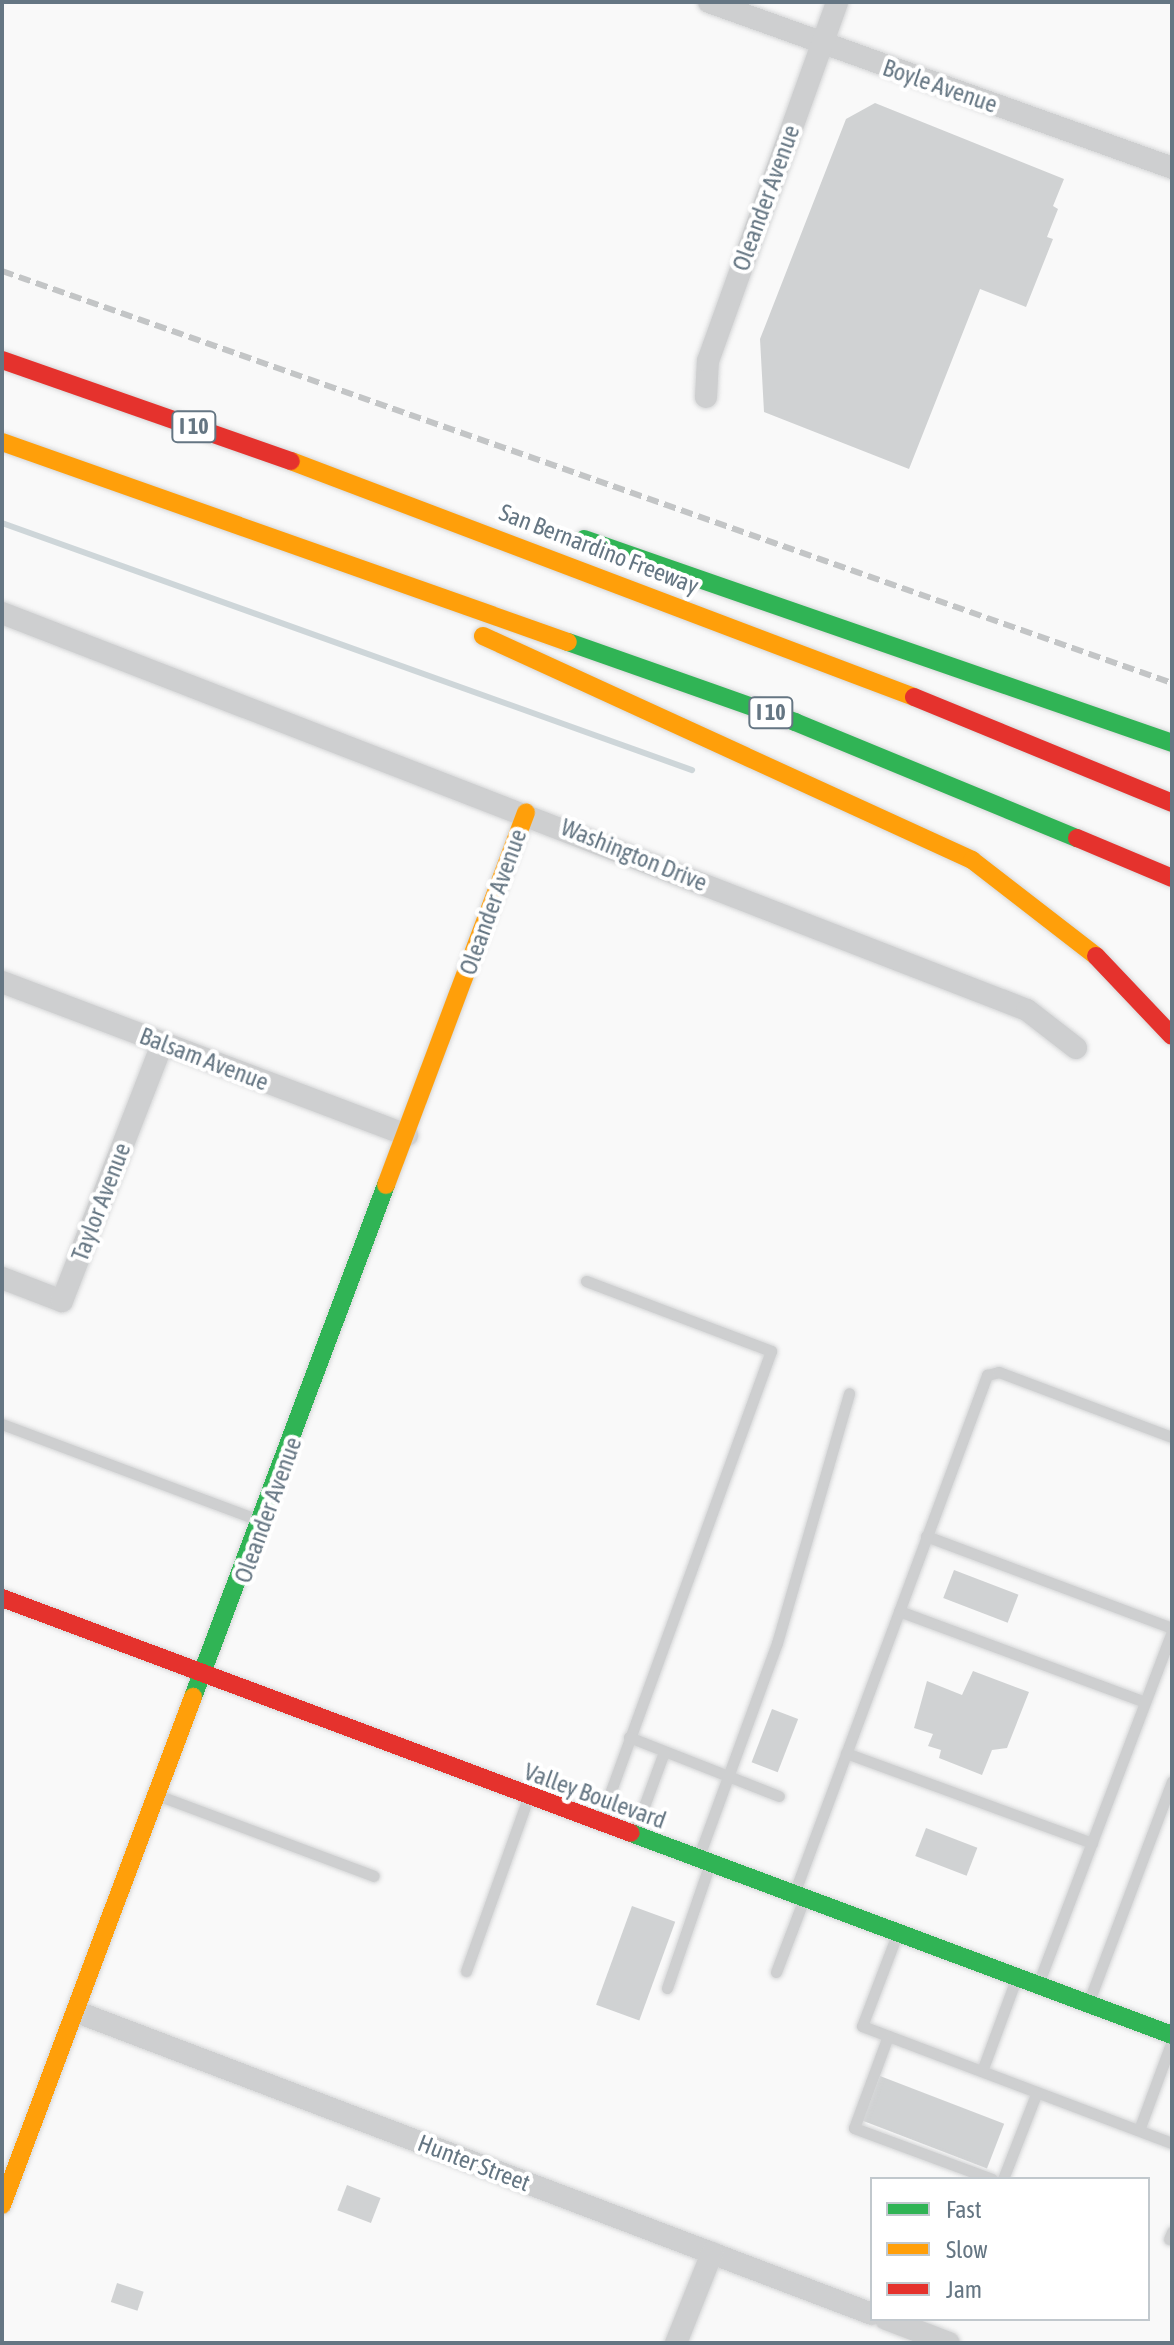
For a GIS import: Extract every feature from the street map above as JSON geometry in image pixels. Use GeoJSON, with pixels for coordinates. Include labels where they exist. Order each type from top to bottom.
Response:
{"type":"FeatureCollection","features":[{"type":"Feature","properties":{"kind":"main road","name":"San Bernardino Freeway"},"geometry":{"type":"LineString","coordinates":[[2,360],[386,494],[811,655],[1172,803]]}},
{"type":"Feature","properties":{"kind":"main road","name":"I 10"},"geometry":{"type":"LineString","coordinates":[[2,442],[795,722],[1172,878]]}},
{"type":"Feature","properties":{"kind":"main road"},"geometry":{"type":"LineString","coordinates":[[386,494],[502,516]]}},
{"type":"Feature","properties":{"kind":"main road"},"geometry":{"type":"LineString","coordinates":[[560,530],[1172,743]]}},
{"type":"Feature","properties":{"kind":"main road"},"geometry":{"type":"LineString","coordinates":[[363,569],[502,646],[972,860],[1074,932],[1172,1036]]}},
{"type":"Feature","properties":{"kind":"main road","name":"Oleander Avenue"},"geometry":{"type":"LineString","coordinates":[[2,2205],[6,2180],[77,2012],[206,1677],[526,812]]}},
{"type":"Feature","properties":{"kind":"main road","name":"Valley Boulevard"},"geometry":{"type":"LineString","coordinates":[[2,1598],[206,1677],[1172,2035]]}},
{"type":"Feature","properties":{"kind":"street","name":"Boyle Avenue"},"geometry":{"type":"LineString","coordinates":[[709,2],[1172,168]]}},
{"type":"Feature","properties":{"kind":"street","name":"Oleander Avenue"},"geometry":{"type":"LineString","coordinates":[[706,397],[708,361],[837,2]]}},
{"type":"Feature","properties":{"kind":"street","name":"Washington Drive"},"geometry":{"type":"LineString","coordinates":[[2,613],[526,812],[1027,1010],[1076,1048]]}},
{"type":"Feature","properties":{"kind":"street","name":"Balsam Avenue"},"geometry":{"type":"LineString","coordinates":[[2,982],[407,1135]]}},
{"type":"Feature","properties":{"kind":"street","name":"Taylor Avenue"},"geometry":{"type":"LineString","coordinates":[[2,1278],[62,1301],[162,1044]]}},
{"type":"Feature","properties":{"kind":"street","name":"Hunter Street"},"geometry":{"type":"LineString","coordinates":[[77,2012],[870,2313]]}},
{"type":"Feature","properties":{"kind":"street"},"geometry":{"type":"LineString","coordinates":[[676,2343],[712,2253]]}},
{"type":"Feature","properties":{"kind":"street"},"geometry":{"type":"LineString","coordinates":[[891,2321],[949,2343]]}},
{"type":"Feature","properties":{"kind":"lane"},"geometry":{"type":"LineString","coordinates":[[586,1281],[771,1351],[599,1823]]}},
{"type":"Feature","properties":{"kind":"lane"},"geometry":{"type":"LineString","coordinates":[[776,1972],[846,1753],[987,1375],[999,1372],[1172,1437]]}},
{"type":"Feature","properties":{"kind":"lane"},"geometry":{"type":"LineString","coordinates":[[667,1988],[728,1777],[777,1643],[849,1393]]}},
{"type":"Feature","properties":{"kind":"lane"},"geometry":{"type":"LineString","coordinates":[[2,1424],[264,1522]]}},
{"type":"Feature","properties":{"kind":"lane"},"geometry":{"type":"LineString","coordinates":[[926,1536],[1172,1630],[1038,1987]]}},
{"type":"Feature","properties":{"kind":"lane"},"geometry":{"type":"LineString","coordinates":[[899,1611],[1145,1702]]}},
{"type":"Feature","properties":{"kind":"lane"},"geometry":{"type":"LineString","coordinates":[[629,1737],[779,1796]]}},
{"type":"Feature","properties":{"kind":"lane"},"geometry":{"type":"LineString","coordinates":[[633,1836],[664,1752]]}},
{"type":"Feature","properties":{"kind":"lane"},"geometry":{"type":"LineString","coordinates":[[846,1753],[1092,1843]]}},
{"type":"Feature","properties":{"kind":"lane"},"geometry":{"type":"LineString","coordinates":[[1087,2005],[1172,1781]]}},
{"type":"Feature","properties":{"kind":"lane"},"geometry":{"type":"LineString","coordinates":[[160,1796],[374,1876]]}},
{"type":"Feature","properties":{"kind":"lane"},"geometry":{"type":"LineString","coordinates":[[466,1971],[529,1797]]}},
{"type":"Feature","properties":{"kind":"lane"},"geometry":{"type":"LineString","coordinates":[[897,1934],[862,2026],[1172,2143]]}},
{"type":"Feature","properties":{"kind":"lane"},"geometry":{"type":"LineString","coordinates":[[982,2071],[1017,1978]]}},
{"type":"Feature","properties":{"kind":"lane"},"geometry":{"type":"LineString","coordinates":[[888,2036],[854,2128],[987,2177]]}},
{"type":"Feature","properties":{"kind":"lane"},"geometry":{"type":"LineString","coordinates":[[1139,2130],[1172,2041]]}},
{"type":"Feature","properties":{"kind":"lane"},"geometry":{"type":"LineString","coordinates":[[1004,2177],[1037,2092]]}},
{"type":"Feature","properties":{"kind":"building"},"geometry":{"type":"Polygon","coordinates":[[[875,103],[1064,179],[1053,206],[1058,209],[1047,237],[1053,239],[1026,307],[980,289],[909,469],[764,412],[760,339],[846,119],[875,103]]]}},
{"type":"Feature","properties":{"kind":"building"},"geometry":{"type":"Polygon","coordinates":[[[954,1570],[1018,1595],[1008,1623],[943,1598],[954,1570]]]}},
{"type":"Feature","properties":{"kind":"building"},"geometry":{"type":"Polygon","coordinates":[[[973,1671],[1029,1692],[1007,1748],[992,1750],[982,1775],[939,1758],[941,1750],[928,1746],[933,1734],[914,1728],[927,1681],[962,1695],[973,1671]]]}},
{"type":"Feature","properties":{"kind":"building"},"geometry":{"type":"Polygon","coordinates":[[[772,1709],[798,1719],[778,1772],[752,1762],[772,1709]]]}},
{"type":"Feature","properties":{"kind":"building"},"geometry":{"type":"Polygon","coordinates":[[[926,1828],[977,1848],[967,1876],[915,1856],[926,1828]]]}},
{"type":"Feature","properties":{"kind":"building"},"geometry":{"type":"Polygon","coordinates":[[[632,1906],[675,1922],[639,2020],[596,2005],[632,1906]]]}},
{"type":"Feature","properties":{"kind":"building"},"geometry":{"type":"Polygon","coordinates":[[[880,2076],[1004,2124],[987,2168],[863,2121],[880,2076]]]}},
{"type":"Feature","properties":{"kind":"building"},"geometry":{"type":"Polygon","coordinates":[[[347,2185],[381,2198],[371,2223],[337,2210],[347,2185]]]}},
{"type":"Feature","properties":{"kind":"building"},"geometry":{"type":"Polygon","coordinates":[[[117,2283],[144,2292],[137,2311],[111,2302],[117,2283]]]}},
{"type":"Feature","properties":{"kind":"waterway"},"geometry":{"type":"LineString","coordinates":[[2,523],[692,770]]}},
{"type":"Feature","properties":{"kind":"railway"},"geometry":{"type":"LineString","coordinates":[[2,271],[1172,683]]}},
{"type":"Feature","properties":{"kind":"traffic: fast"},"geometry":{"type":"LineString","coordinates":[[584,539],[1172,743]]}},
{"type":"Feature","properties":{"kind":"traffic: fast"},"geometry":{"type":"LineString","coordinates":[[568,642],[795,722],[1077,838]]}},
{"type":"Feature","properties":{"kind":"traffic: fast"},"geometry":{"type":"LineString","coordinates":[[193,1697],[386,1185]]}},
{"type":"Feature","properties":{"kind":"traffic: fast"},"geometry":{"type":"LineString","coordinates":[[631,1833],[1172,2035]]}},
{"type":"Feature","properties":{"kind":"traffic: slow"},"geometry":{"type":"LineString","coordinates":[[2,442],[568,642]]}},
{"type":"Feature","properties":{"kind":"traffic: slow"},"geometry":{"type":"LineString","coordinates":[[291,461],[914,697]]}},
{"type":"Feature","properties":{"kind":"traffic: slow"},"geometry":{"type":"LineString","coordinates":[[483,636],[972,860],[1096,956]]}},
{"type":"Feature","properties":{"kind":"traffic: slow"},"geometry":{"type":"LineString","coordinates":[[386,1185],[526,812]]}},
{"type":"Feature","properties":{"kind":"traffic: slow"},"geometry":{"type":"LineString","coordinates":[[2,2205],[193,1697]]}},
{"type":"Feature","properties":{"kind":"traffic: jam"},"geometry":{"type":"LineString","coordinates":[[2,360],[291,461]]}},
{"type":"Feature","properties":{"kind":"traffic: jam"},"geometry":{"type":"LineString","coordinates":[[914,697],[1172,803]]}},
{"type":"Feature","properties":{"kind":"traffic: jam"},"geometry":{"type":"LineString","coordinates":[[1077,838],[1172,878]]}},
{"type":"Feature","properties":{"kind":"traffic: jam"},"geometry":{"type":"LineString","coordinates":[[1096,956],[1172,1036]]}},
{"type":"Feature","properties":{"kind":"traffic: jam"},"geometry":{"type":"LineString","coordinates":[[2,1598],[631,1833]]}}]}
